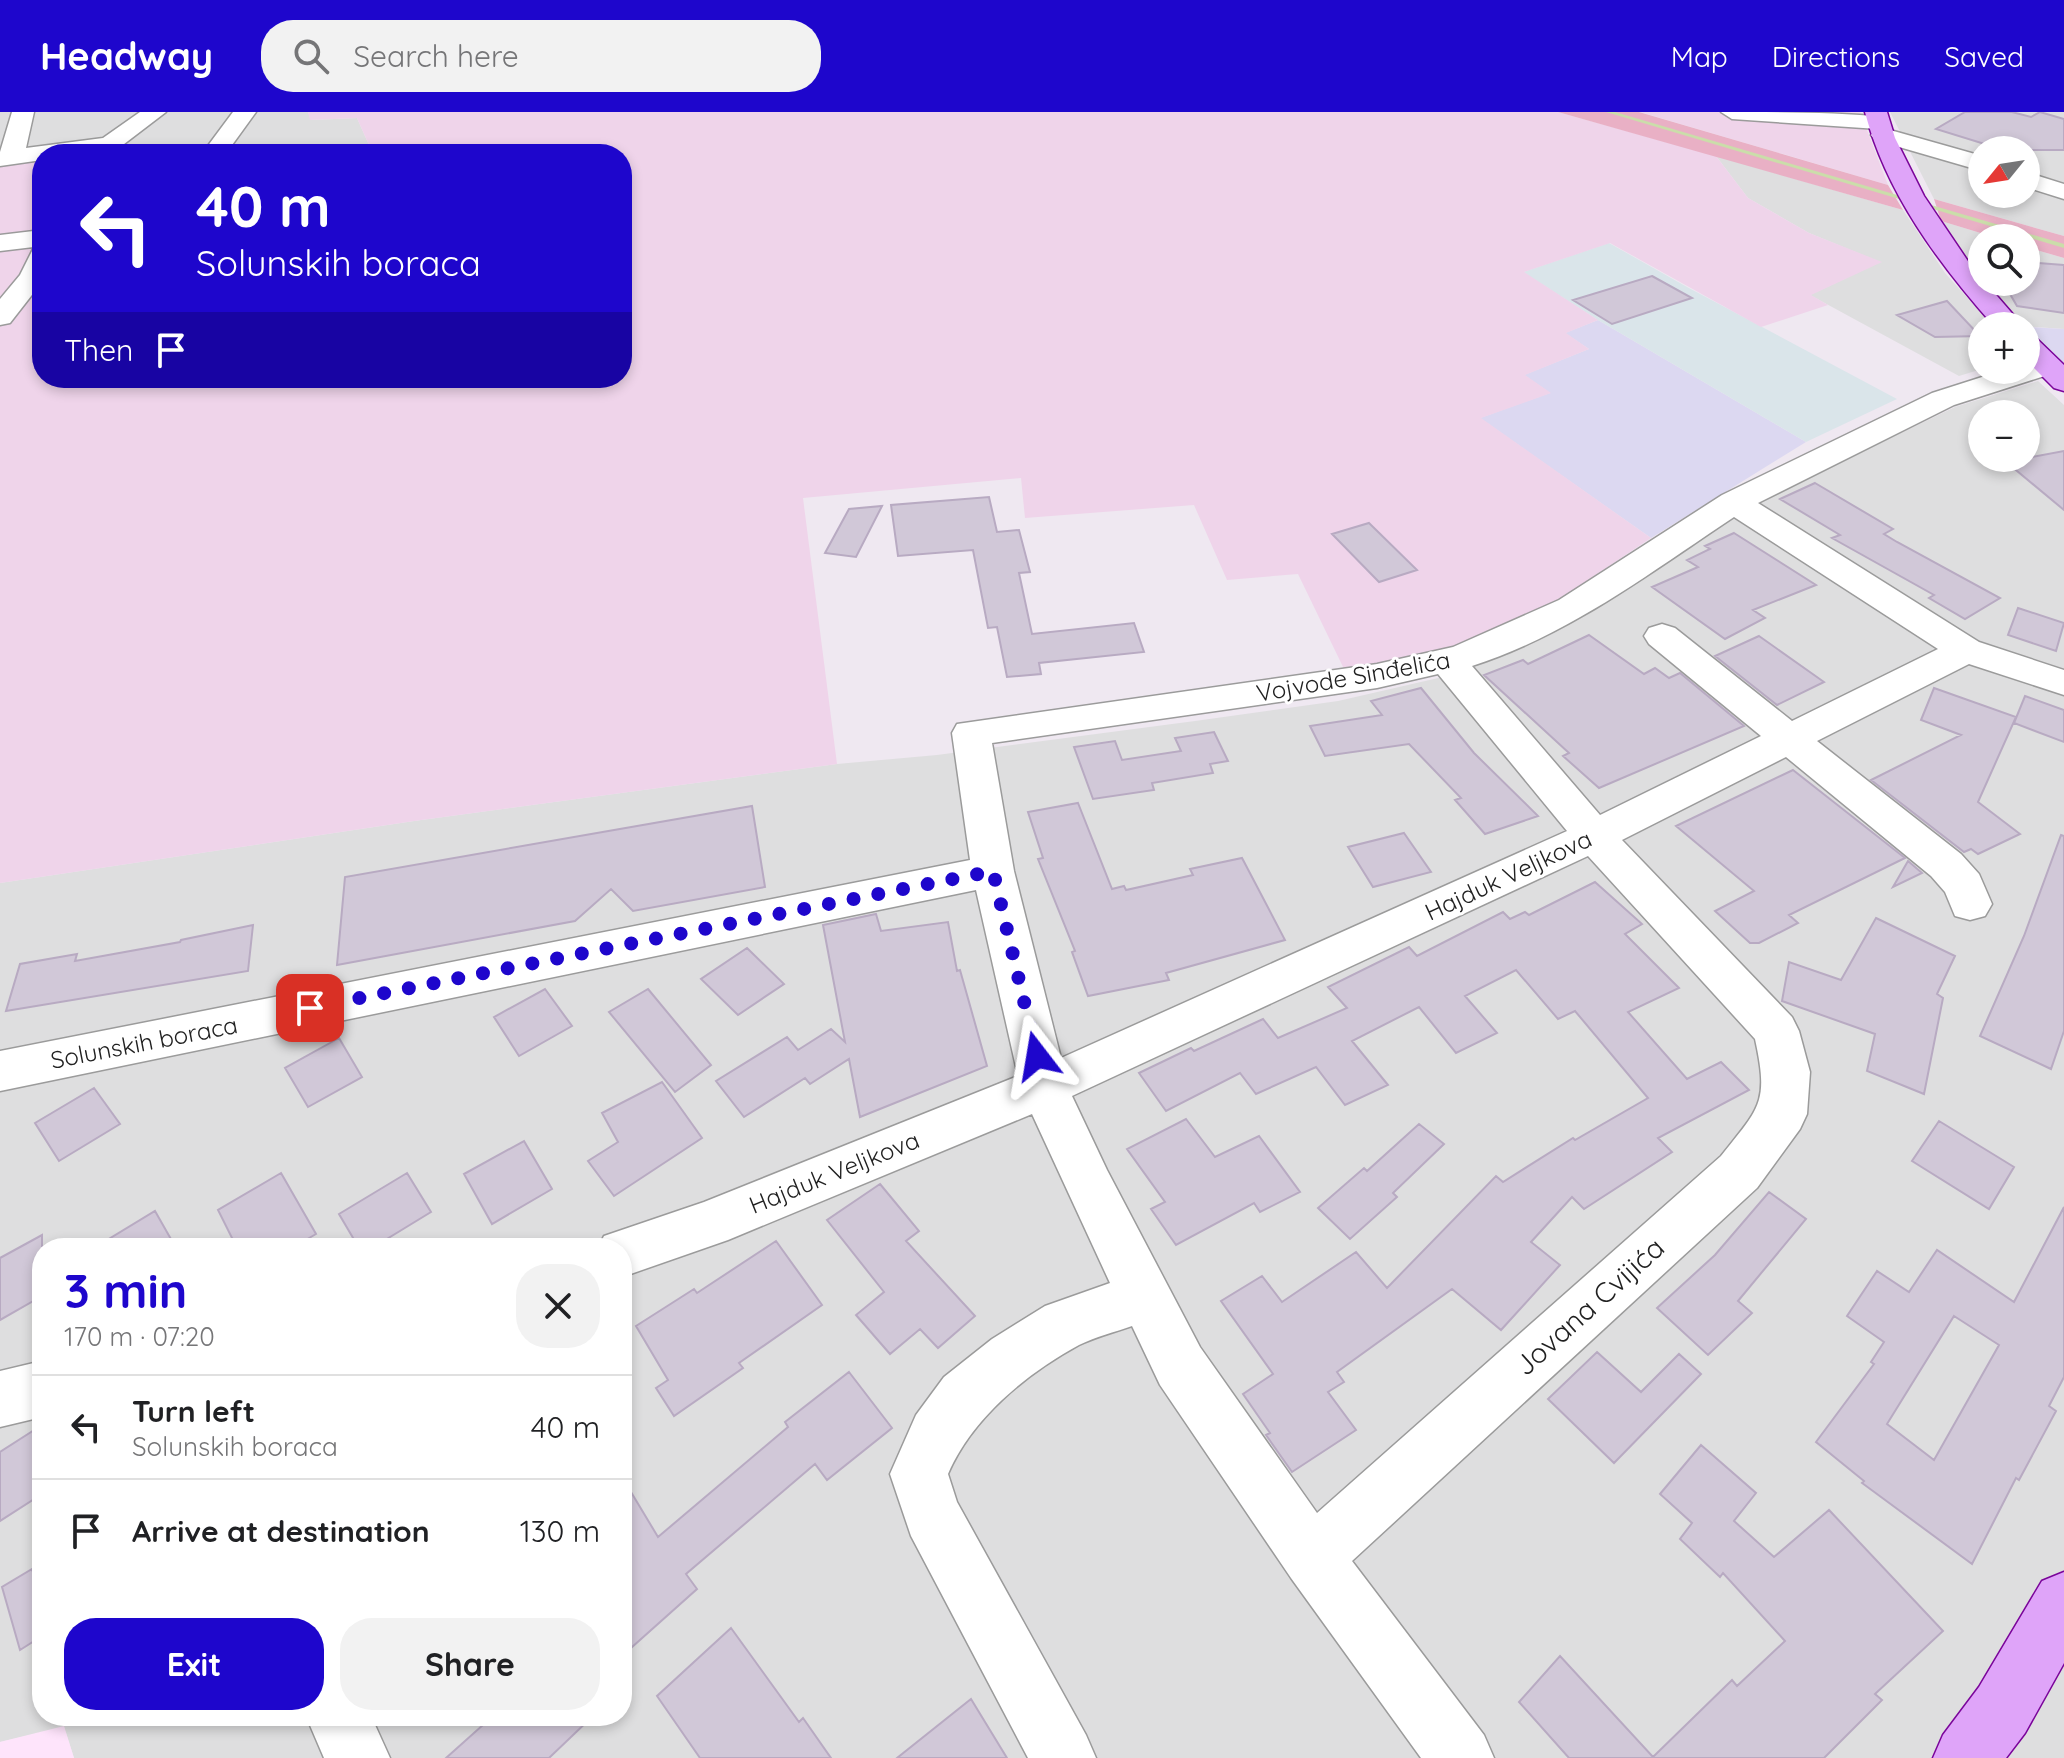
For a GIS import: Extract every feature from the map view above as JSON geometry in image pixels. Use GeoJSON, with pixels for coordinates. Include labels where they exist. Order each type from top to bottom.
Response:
{"type":"FeatureCollection","features":[{"type":"Feature","properties":{"kind":"main road"},"geometry":{"type":"LineString","coordinates":[[1879,123],[1925,216],[1997,312]]}},
{"type":"Feature","properties":{"kind":"main road"},"geometry":{"type":"LineString","coordinates":[[1966,1758],[2002,1710],[2064,1603]]}},
{"type":"Feature","properties":{"kind":"street"},"geometry":{"type":"LineString","coordinates":[[23,112],[6,158],[32,156]]}},
{"type":"Feature","properties":{"kind":"street"},"geometry":{"type":"LineString","coordinates":[[108,144],[155,112]]}},
{"type":"Feature","properties":{"kind":"street"},"geometry":{"type":"LineString","coordinates":[[221,144],[245,112]]}},
{"type":"Feature","properties":{"kind":"street"},"geometry":{"type":"LineString","coordinates":[[1732,112],[1879,123],[1968,158]]}},
{"type":"Feature","properties":{"kind":"street"},"geometry":{"type":"LineString","coordinates":[[2040,184],[2064,192]]}},
{"type":"Feature","properties":{"kind":"street"},"geometry":{"type":"LineString","coordinates":[[0,243],[32,239]]}},
{"type":"Feature","properties":{"kind":"street"},"geometry":{"type":"LineString","coordinates":[[0,317],[32,277]]}},
{"type":"Feature","properties":{"kind":"street","name":"Vojvode Sinđelića"},"geometry":{"type":"LineString","coordinates":[[993,871],[971,733],[1377,676],[1447,661],[1502,642],[1572,608],[1734,502],[1943,399],[2046,364]]}},
{"type":"Feature","properties":{"kind":"street"},"geometry":{"type":"LineString","coordinates":[[1734,502],[1966,650],[2064,683]]}},
{"type":"Feature","properties":{"kind":"street"},"geometry":{"type":"LineString","coordinates":[[1662,636],[1946,865],[1964,885],[1970,904]]}},
{"type":"Feature","properties":{"kind":"street","name":"Hajduk Veljkova"},"geometry":{"type":"LineString","coordinates":[[632,1250],[710,1223],[1044,1087],[1594,836],[1966,650]]}},
{"type":"Feature","properties":{"kind":"street","name":"Jovana Cvijića"},"geometry":{"type":"LineString","coordinates":[[1312,1557],[1739,1172],[1783,1114],[1786,1072],[1776,1031],[1594,836],[1447,661]]}},
{"type":"Feature","properties":{"kind":"street"},"geometry":{"type":"LineString","coordinates":[[993,871],[1044,1087],[1143,1297],[1180,1366],[1312,1557],[1461,1758]]}},
{"type":"Feature","properties":{"kind":"street","name":"Solunskih boraca"},"geometry":{"type":"LineString","coordinates":[[0,1071],[993,871]]}},
{"type":"Feature","properties":{"kind":"street"},"geometry":{"type":"LineString","coordinates":[[1063,1758],[932,1515],[919,1474],[936,1435],[964,1397],[1011,1358],[1064,1324],[1143,1297]]}},
{"type":"Feature","properties":{"kind":"street"},"geometry":{"type":"LineString","coordinates":[[0,1399],[32,1391]]}},
{"type":"Feature","properties":{"kind":"street"},"geometry":{"type":"LineString","coordinates":[[343,1726],[357,1758]]}},
{"type":"Feature","properties":{"kind":"shaded area"},"geometry":{"type":"Polygon","coordinates":[[[0,112],[308,112],[311,120],[357,118],[369,144],[32,144],[32,155],[0,160],[0,112]]]}},
{"type":"Feature","properties":{"kind":"shaded area"},"geometry":{"type":"Polygon","coordinates":[[[308,112],[1558,112],[1716,156],[1748,198],[1809,233],[1882,262],[1811,295],[1828,305],[1761,327],[1610,243],[1524,272],[1598,320],[1566,333],[1589,349],[1525,375],[1551,393],[1481,418],[1651,538],[1561,598],[1456,648],[1345,671],[1298,574],[1227,580],[1194,505],[1025,518],[1021,478],[803,498],[837,764],[414,821],[0,883],[0,160],[32,158],[32,388],[632,388],[632,144],[369,144],[357,118],[310,120],[308,112]]]}},
{"type":"Feature","properties":{"kind":"shaded area"},"geometry":{"type":"Polygon","coordinates":[[[1558,112],[1639,112],[1888,185],[1903,210],[1558,112]]]}},
{"type":"Feature","properties":{"kind":"shaded area"},"geometry":{"type":"Polygon","coordinates":[[[1640,112],[1860,112],[1888,185],[1640,112]]]}},
{"type":"Feature","properties":{"kind":"shaded area"},"geometry":{"type":"Polygon","coordinates":[[[1890,112],[2064,112],[2064,236],[2040,229],[2040,224],[2022,224],[1934,199],[1890,112]]]}},
{"type":"Feature","properties":{"kind":"shaded area"},"geometry":{"type":"Polygon","coordinates":[[[1716,156],[1903,210],[1945,273],[1980,312],[1968,312],[1968,373],[1959,376],[1810,295],[1880,262],[1809,233],[1748,198],[1716,156]]]}},
{"type":"Feature","properties":{"kind":"shaded area"},"geometry":{"type":"Polygon","coordinates":[[[1934,199],[2022,224],[1968,224],[1968,229],[1941,221],[1934,199]]]}},
{"type":"Feature","properties":{"kind":"shaded area"},"geometry":{"type":"Polygon","coordinates":[[[1941,221],[1968,229],[1968,260],[1941,221]]]}},
{"type":"Feature","properties":{"kind":"shaded area"},"geometry":{"type":"Polygon","coordinates":[[[2040,229],[2064,236],[2064,258],[2040,251],[2040,229]]]}},
{"type":"Feature","properties":{"kind":"shaded area"},"geometry":{"type":"Polygon","coordinates":[[[1609,243],[1897,399],[1806,442],[1598,320],[1523,272],[1609,243]]]}},
{"type":"Feature","properties":{"kind":"shaded area"},"geometry":{"type":"Polygon","coordinates":[[[2040,251],[2064,258],[2064,329],[2040,327],[2040,312],[2009,312],[1995,296],[2040,296],[2040,251]]]}},
{"type":"Feature","properties":{"kind":"shaded area"},"geometry":{"type":"Polygon","coordinates":[[[1598,320],[1806,442],[1651,538],[1480,418],[1550,393],[1524,375],[1589,349],[1565,333],[1598,320]]]}},
{"type":"Feature","properties":{"kind":"shaded area"},"geometry":{"type":"Polygon","coordinates":[[[2040,328],[2064,329],[2064,366],[2040,345],[2040,328]]]}},
{"type":"Feature","properties":{"kind":"shaded area"},"geometry":{"type":"Polygon","coordinates":[[[2040,383],[2064,405],[2064,1758],[74,1758],[64,1727],[0,1742],[0,883],[414,821],[1338,701],[1447,676],[1509,652],[1584,615],[1737,514],[1968,403],[1968,472],[2040,472],[2040,400],[1977,400],[2040,383]]]}},
{"type":"Feature","properties":{"kind":"shaded area"},"geometry":{"type":"Polygon","coordinates":[[[64,1726],[74,1758],[0,1758],[0,1742],[64,1726]]]}},
{"type":"Feature","properties":{"kind":"building"},"geometry":{"type":"Polygon","coordinates":[[[1965,112],[2012,112],[2031,117],[2040,112],[2064,119],[2064,150],[2040,150],[2040,136],[1968,136],[1968,139],[1936,129],[1965,112]]]}},
{"type":"Feature","properties":{"kind":"building"},"geometry":{"type":"Polygon","coordinates":[[[2040,263],[2064,265],[2064,313],[2017,306],[2011,296],[2040,296],[2040,263]]]}},
{"type":"Feature","properties":{"kind":"building"},"geometry":{"type":"Polygon","coordinates":[[[1652,276],[1692,298],[1612,324],[1573,300],[1652,276]]]}},
{"type":"Feature","properties":{"kind":"building"},"geometry":{"type":"Polygon","coordinates":[[[1947,301],[1968,323],[1968,336],[1935,337],[1897,315],[1947,301]]]}},
{"type":"Feature","properties":{"kind":"building"},"geometry":{"type":"Polygon","coordinates":[[[2064,451],[2064,510],[2018,472],[2040,472],[2040,455],[2064,451]]]}},
{"type":"Feature","properties":{"kind":"building"},"geometry":{"type":"Polygon","coordinates":[[[1815,483],[1893,529],[1884,534],[2000,598],[1965,619],[1929,598],[1934,595],[1832,538],[1840,535],[1780,499],[1815,483]]]}},
{"type":"Feature","properties":{"kind":"building"},"geometry":{"type":"Polygon","coordinates":[[[989,497],[997,532],[1019,530],[1030,572],[1019,573],[1032,634],[1134,623],[1144,652],[1039,663],[1041,674],[1007,677],[997,627],[988,628],[973,550],[898,556],[891,505],[989,497]]]}},
{"type":"Feature","properties":{"kind":"building"},"geometry":{"type":"Polygon","coordinates":[[[882,506],[856,557],[825,553],[849,509],[882,506]]]}},
{"type":"Feature","properties":{"kind":"building"},"geometry":{"type":"Polygon","coordinates":[[[1369,523],[1417,570],[1379,582],[1332,534],[1369,523]]]}},
{"type":"Feature","properties":{"kind":"building"},"geometry":{"type":"Polygon","coordinates":[[[1734,533],[1816,585],[1753,610],[1765,618],[1725,639],[1652,587],[1698,567],[1687,560],[1710,549],[1705,546],[1734,533]]]}},
{"type":"Feature","properties":{"kind":"building"},"geometry":{"type":"Polygon","coordinates":[[[2018,608],[2064,623],[2056,651],[2008,635],[2018,608]]]}},
{"type":"Feature","properties":{"kind":"building"},"geometry":{"type":"Polygon","coordinates":[[[1589,635],[1644,674],[1655,668],[1669,678],[1680,673],[1744,726],[1599,788],[1563,756],[1569,753],[1484,675],[1523,660],[1528,664],[1589,635]]]}},
{"type":"Feature","properties":{"kind":"building"},"geometry":{"type":"Polygon","coordinates":[[[1759,636],[1824,682],[1777,705],[1715,656],[1759,636]]]}},
{"type":"Feature","properties":{"kind":"building"},"geometry":{"type":"Polygon","coordinates":[[[1421,688],[1474,753],[1538,816],[1485,834],[1455,800],[1461,798],[1409,744],[1325,756],[1310,726],[1382,715],[1371,701],[1421,688]]]}},
{"type":"Feature","properties":{"kind":"building"},"geometry":{"type":"Polygon","coordinates":[[[1934,688],[2016,717],[1978,802],[2020,834],[1978,854],[1971,849],[1964,852],[1871,780],[1961,735],[1921,720],[1934,688]]]}},
{"type":"Feature","properties":{"kind":"building"},"geometry":{"type":"Polygon","coordinates":[[[2025,696],[2064,710],[2064,742],[2014,723],[2025,696]]]}},
{"type":"Feature","properties":{"kind":"building"},"geometry":{"type":"Polygon","coordinates":[[[1214,732],[1228,761],[1210,764],[1213,773],[1152,783],[1154,790],[1093,799],[1074,747],[1115,741],[1122,760],[1181,751],[1175,738],[1214,732]]]}},
{"type":"Feature","properties":{"kind":"building"},"geometry":{"type":"Polygon","coordinates":[[[1793,770],[1905,858],[1789,915],[1798,923],[1759,943],[1750,943],[1715,911],[1754,891],[1676,826],[1793,770]]]}},
{"type":"Feature","properties":{"kind":"building"},"geometry":{"type":"Polygon","coordinates":[[[1078,803],[1112,889],[1124,886],[1126,890],[1193,875],[1190,869],[1242,858],[1285,940],[1166,973],[1169,980],[1088,996],[1072,952],[1075,951],[1038,859],[1043,858],[1028,812],[1078,803]]]}},
{"type":"Feature","properties":{"kind":"building"},"geometry":{"type":"Polygon","coordinates":[[[752,806],[765,887],[633,911],[611,889],[575,921],[337,965],[345,877],[752,806]]]}},
{"type":"Feature","properties":{"kind":"building"},"geometry":{"type":"Polygon","coordinates":[[[1404,833],[1431,872],[1373,887],[1348,847],[1404,833]]]}},
{"type":"Feature","properties":{"kind":"building"},"geometry":{"type":"Polygon","coordinates":[[[2061,835],[2064,836],[2064,1031],[2051,1069],[1980,1036],[2024,936],[2061,835]]]}},
{"type":"Feature","properties":{"kind":"building"},"geometry":{"type":"Polygon","coordinates":[[[1908,861],[1922,873],[1893,887],[1908,861]]]}},
{"type":"Feature","properties":{"kind":"building"},"geometry":{"type":"Polygon","coordinates":[[[1595,882],[1642,924],[1625,934],[1679,988],[1628,1012],[1687,1079],[1721,1062],[1749,1090],[1658,1138],[1672,1152],[1584,1209],[1572,1197],[1531,1242],[1560,1265],[1501,1330],[1452,1289],[1337,1372],[1344,1382],[1328,1392],[1356,1430],[1292,1472],[1243,1394],[1273,1374],[1221,1301],[1262,1276],[1282,1302],[1356,1252],[1387,1288],[1496,1176],[1503,1182],[1573,1138],[1575,1140],[1648,1098],[1575,1011],[1558,1019],[1516,970],[1465,996],[1497,1033],[1456,1053],[1419,1007],[1352,1041],[1388,1085],[1345,1105],[1316,1067],[1256,1094],[1240,1073],[1166,1111],[1139,1073],[1263,1019],[1278,1038],[1347,1008],[1328,987],[1409,947],[1417,956],[1503,912],[1510,919],[1525,912],[1529,915],[1595,882]]]}},
{"type":"Feature","properties":{"kind":"building"},"geometry":{"type":"Polygon","coordinates":[[[876,914],[881,931],[948,922],[957,971],[960,970],[987,1066],[860,1117],[849,1059],[810,1084],[805,1078],[744,1117],[716,1081],[787,1037],[798,1050],[831,1029],[845,1042],[823,925],[876,914]]]}},
{"type":"Feature","properties":{"kind":"building"},"geometry":{"type":"Polygon","coordinates":[[[1876,918],[1955,956],[1937,994],[1943,998],[1924,1094],[1867,1071],[1875,1034],[1782,1001],[1789,962],[1841,980],[1876,918]]]}},
{"type":"Feature","properties":{"kind":"building"},"geometry":{"type":"Polygon","coordinates":[[[253,925],[248,971],[6,1011],[20,964],[77,954],[75,961],[253,925]]]}},
{"type":"Feature","properties":{"kind":"building"},"geometry":{"type":"Polygon","coordinates":[[[747,948],[784,984],[738,1015],[701,979],[747,948]]]}},
{"type":"Feature","properties":{"kind":"building"},"geometry":{"type":"Polygon","coordinates":[[[545,989],[572,1026],[519,1056],[494,1017],[545,989]]]}},
{"type":"Feature","properties":{"kind":"building"},"geometry":{"type":"Polygon","coordinates":[[[648,989],[711,1065],[675,1092],[609,1012],[648,989]]]}},
{"type":"Feature","properties":{"kind":"building"},"geometry":{"type":"Polygon","coordinates":[[[339,1038],[362,1077],[308,1107],[285,1068],[339,1038]]]}},
{"type":"Feature","properties":{"kind":"building"},"geometry":{"type":"Polygon","coordinates":[[[662,1082],[702,1138],[614,1196],[588,1161],[618,1142],[602,1113],[662,1082]]]}},
{"type":"Feature","properties":{"kind":"building"},"geometry":{"type":"Polygon","coordinates":[[[94,1088],[120,1124],[59,1161],[35,1123],[94,1088]]]}},
{"type":"Feature","properties":{"kind":"building"},"geometry":{"type":"Polygon","coordinates":[[[1186,1119],[1215,1157],[1259,1136],[1300,1192],[1260,1212],[1254,1203],[1176,1245],[1151,1209],[1165,1202],[1127,1149],[1186,1119]]]}},
{"type":"Feature","properties":{"kind":"building"},"geometry":{"type":"Polygon","coordinates":[[[1939,1121],[2014,1167],[1989,1209],[1912,1161],[1939,1121]]]}},
{"type":"Feature","properties":{"kind":"building"},"geometry":{"type":"Polygon","coordinates":[[[1419,1124],[1444,1144],[1393,1193],[1397,1197],[1350,1239],[1318,1208],[1364,1168],[1367,1171],[1419,1124]]]}},
{"type":"Feature","properties":{"kind":"building"},"geometry":{"type":"Polygon","coordinates":[[[524,1141],[552,1189],[492,1224],[464,1174],[524,1141]]]}},
{"type":"Feature","properties":{"kind":"building"},"geometry":{"type":"Polygon","coordinates":[[[281,1173],[316,1234],[309,1238],[232,1238],[218,1210],[281,1173]]]}},
{"type":"Feature","properties":{"kind":"building"},"geometry":{"type":"Polygon","coordinates":[[[407,1173],[431,1212],[388,1238],[353,1238],[339,1214],[407,1173]]]}},
{"type":"Feature","properties":{"kind":"building"},"geometry":{"type":"Polygon","coordinates":[[[880,1184],[919,1231],[906,1241],[975,1316],[938,1348],[920,1329],[890,1354],[856,1315],[884,1292],[827,1220],[880,1184]]]}},
{"type":"Feature","properties":{"kind":"building"},"geometry":{"type":"Polygon","coordinates":[[[1769,1192],[1806,1219],[1738,1301],[1752,1313],[1708,1355],[1657,1308],[1715,1255],[1769,1192]]]}},
{"type":"Feature","properties":{"kind":"building"},"geometry":{"type":"Polygon","coordinates":[[[2064,1207],[2064,1377],[2049,1406],[2056,1411],[2019,1480],[2016,1478],[1972,1564],[1862,1483],[1864,1481],[1816,1442],[1874,1364],[1871,1362],[1884,1342],[1847,1316],[1877,1271],[1909,1292],[1937,1250],[2014,1302],[2064,1207]],[[1954,1316],[1887,1424],[1934,1460],[1999,1345],[1954,1316]]]}},
{"type":"Feature","properties":{"kind":"building"},"geometry":{"type":"Polygon","coordinates":[[[155,1211],[170,1238],[110,1238],[155,1211]]]}},
{"type":"Feature","properties":{"kind":"building"},"geometry":{"type":"Polygon","coordinates":[[[32,1240],[32,1302],[0,1320],[0,1258],[32,1240]]]}},
{"type":"Feature","properties":{"kind":"building"},"geometry":{"type":"Polygon","coordinates":[[[776,1241],[822,1305],[739,1363],[743,1368],[674,1416],[656,1388],[668,1380],[636,1326],[694,1289],[697,1293],[776,1241]]]}},
{"type":"Feature","properties":{"kind":"building"},"geometry":{"type":"Polygon","coordinates":[[[1597,1352],[1641,1392],[1679,1354],[1701,1374],[1614,1463],[1548,1399],[1597,1352]]]}},
{"type":"Feature","properties":{"kind":"building"},"geometry":{"type":"Polygon","coordinates":[[[849,1372],[892,1428],[827,1480],[815,1464],[686,1574],[697,1589],[632,1647],[632,1494],[658,1537],[788,1427],[785,1422],[849,1372]]]}},
{"type":"Feature","properties":{"kind":"building"},"geometry":{"type":"Polygon","coordinates":[[[32,1431],[32,1500],[0,1521],[0,1452],[32,1431]]]}},
{"type":"Feature","properties":{"kind":"building"},"geometry":{"type":"Polygon","coordinates":[[[1701,1445],[1756,1493],[1734,1521],[1774,1557],[1829,1510],[1943,1631],[1875,1694],[1882,1700],[1824,1758],[1569,1758],[1519,1702],[1560,1656],[1653,1757],[1732,1680],[1737,1686],[1785,1641],[1723,1573],[1720,1577],[1680,1539],[1692,1523],[1660,1494],[1701,1445]]]}},
{"type":"Feature","properties":{"kind":"building"},"geometry":{"type":"Polygon","coordinates":[[[32,1569],[32,1642],[20,1650],[2,1587],[32,1569]]]}},
{"type":"Feature","properties":{"kind":"building"},"geometry":{"type":"Polygon","coordinates":[[[731,1628],[799,1722],[803,1718],[831,1758],[700,1758],[657,1696],[731,1628]]]}},
{"type":"Feature","properties":{"kind":"building"},"geometry":{"type":"Polygon","coordinates":[[[971,1699],[1007,1758],[897,1758],[971,1699]]]}},
{"type":"Feature","properties":{"kind":"building"},"geometry":{"type":"Polygon","coordinates":[[[482,1726],[583,1726],[549,1758],[446,1758],[482,1726]]]}},
{"type":"Feature","properties":{"kind":"waterway"},"geometry":{"type":"LineString","coordinates":[[1609,112],[2064,246]]}},
{"type":"Feature","properties":{"kind":"route"},"geometry":{"type":"LineString","coordinates":[[310,1008],[993,871],[1037,1056]]}}]}
